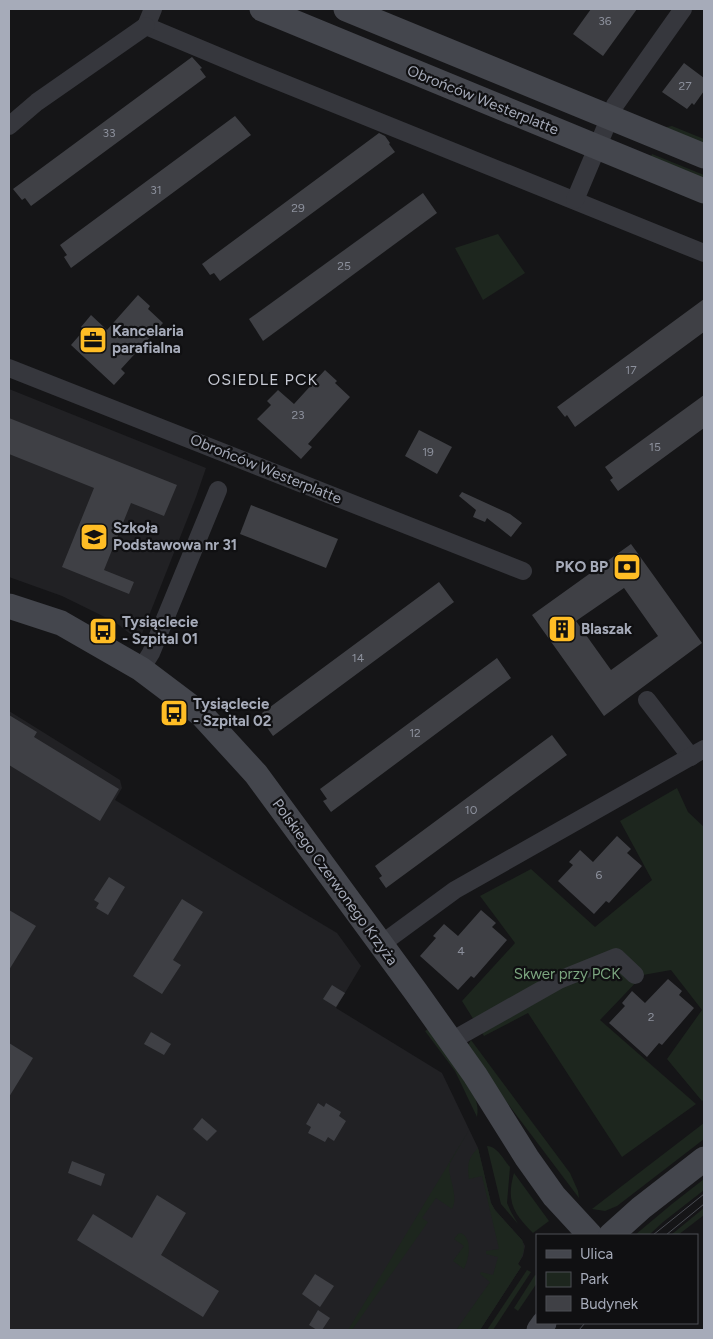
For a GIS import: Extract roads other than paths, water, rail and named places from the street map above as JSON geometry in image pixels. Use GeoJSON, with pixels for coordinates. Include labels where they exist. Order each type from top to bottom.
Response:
{"type":"FeatureCollection","features":[{"type":"Feature","properties":{"kind":"main road","name":"Obrońców Westerplatte"},"geometry":{"type":"LineString","coordinates":[[262,9],[704,191]]}},
{"type":"Feature","properties":{"kind":"main road"},"geometry":{"type":"LineString","coordinates":[[346,9],[704,156]]}},
{"type":"Feature","properties":{"kind":"main road","name":"Polskiego Czerwonego Krzyża"},"geometry":{"type":"LineString","coordinates":[[9,606],[60,623],[141,669],[202,715],[256,774],[451,1041],[554,1196],[589,1234]]}},
{"type":"Feature","properties":{"kind":"main road"},"geometry":{"type":"LineString","coordinates":[[612,1234],[641,1208],[704,1160]]}},
{"type":"Feature","properties":{"kind":"street"},"geometry":{"type":"LineString","coordinates":[[9,126],[37,102],[146,26],[153,9]]}},
{"type":"Feature","properties":{"kind":"street"},"geometry":{"type":"LineString","coordinates":[[575,200],[615,105],[683,9]]}},
{"type":"Feature","properties":{"kind":"street"},"geometry":{"type":"LineString","coordinates":[[146,26],[260,74],[704,253]]}},
{"type":"Feature","properties":{"kind":"street","name":"Obrońców Westerplatte"},"geometry":{"type":"LineString","coordinates":[[9,368],[523,571]]}},
{"type":"Feature","properties":{"kind":"street"},"geometry":{"type":"LineString","coordinates":[[141,669],[151,652],[218,490]]}},
{"type":"Feature","properties":{"kind":"street"},"geometry":{"type":"LineString","coordinates":[[380,945],[454,890],[698,753],[647,700]]}},
{"type":"Feature","properties":{"kind":"street"},"geometry":{"type":"LineString","coordinates":[[451,1041],[559,980],[616,956],[635,975]]}},
{"type":"Feature","properties":{"kind":"tram line"},"geometry":{"type":"LineString","coordinates":[[654,1234],[704,1194]]}},
{"type":"Feature","properties":{"kind":"tram line"},"geometry":{"type":"LineString","coordinates":[[667,1234],[704,1204]]}},
{"type":"Feature","properties":{"kind":"tram line"},"geometry":{"type":"LineString","coordinates":[[579,1330],[584,1324]]}},
{"type":"Feature","properties":{"kind":"place","name":"Kancelaria parafialna"},"geometry":{"type":"Point","coordinates":[93,340]}},
{"type":"Feature","properties":{"kind":"place","name":"Szkoła Podstawowa nr 31"},"geometry":{"type":"Point","coordinates":[94,537]}},
{"type":"Feature","properties":{"kind":"place","name":"PKO BP"},"geometry":{"type":"Point","coordinates":[627,567]}},
{"type":"Feature","properties":{"kind":"place","name":"Blaszak"},"geometry":{"type":"Point","coordinates":[562,629]}},
{"type":"Feature","properties":{"kind":"place","name":"Tysiąclecie - Szpital 01"},"geometry":{"type":"Point","coordinates":[103,631]}},
{"type":"Feature","properties":{"kind":"place","name":"Tysiąclecie - Szpital 02"},"geometry":{"type":"Point","coordinates":[174,713]}},
{"type":"Feature","properties":{"kind":"district","name":"OSIEDLE PCK"},"geometry":{"type":"Point","coordinates":[263,379]}},
{"type":"Feature","properties":{"kind":"park label","name":"Skwer przy PCK"},"geometry":{"type":"Point","coordinates":[567,974]}}]}
